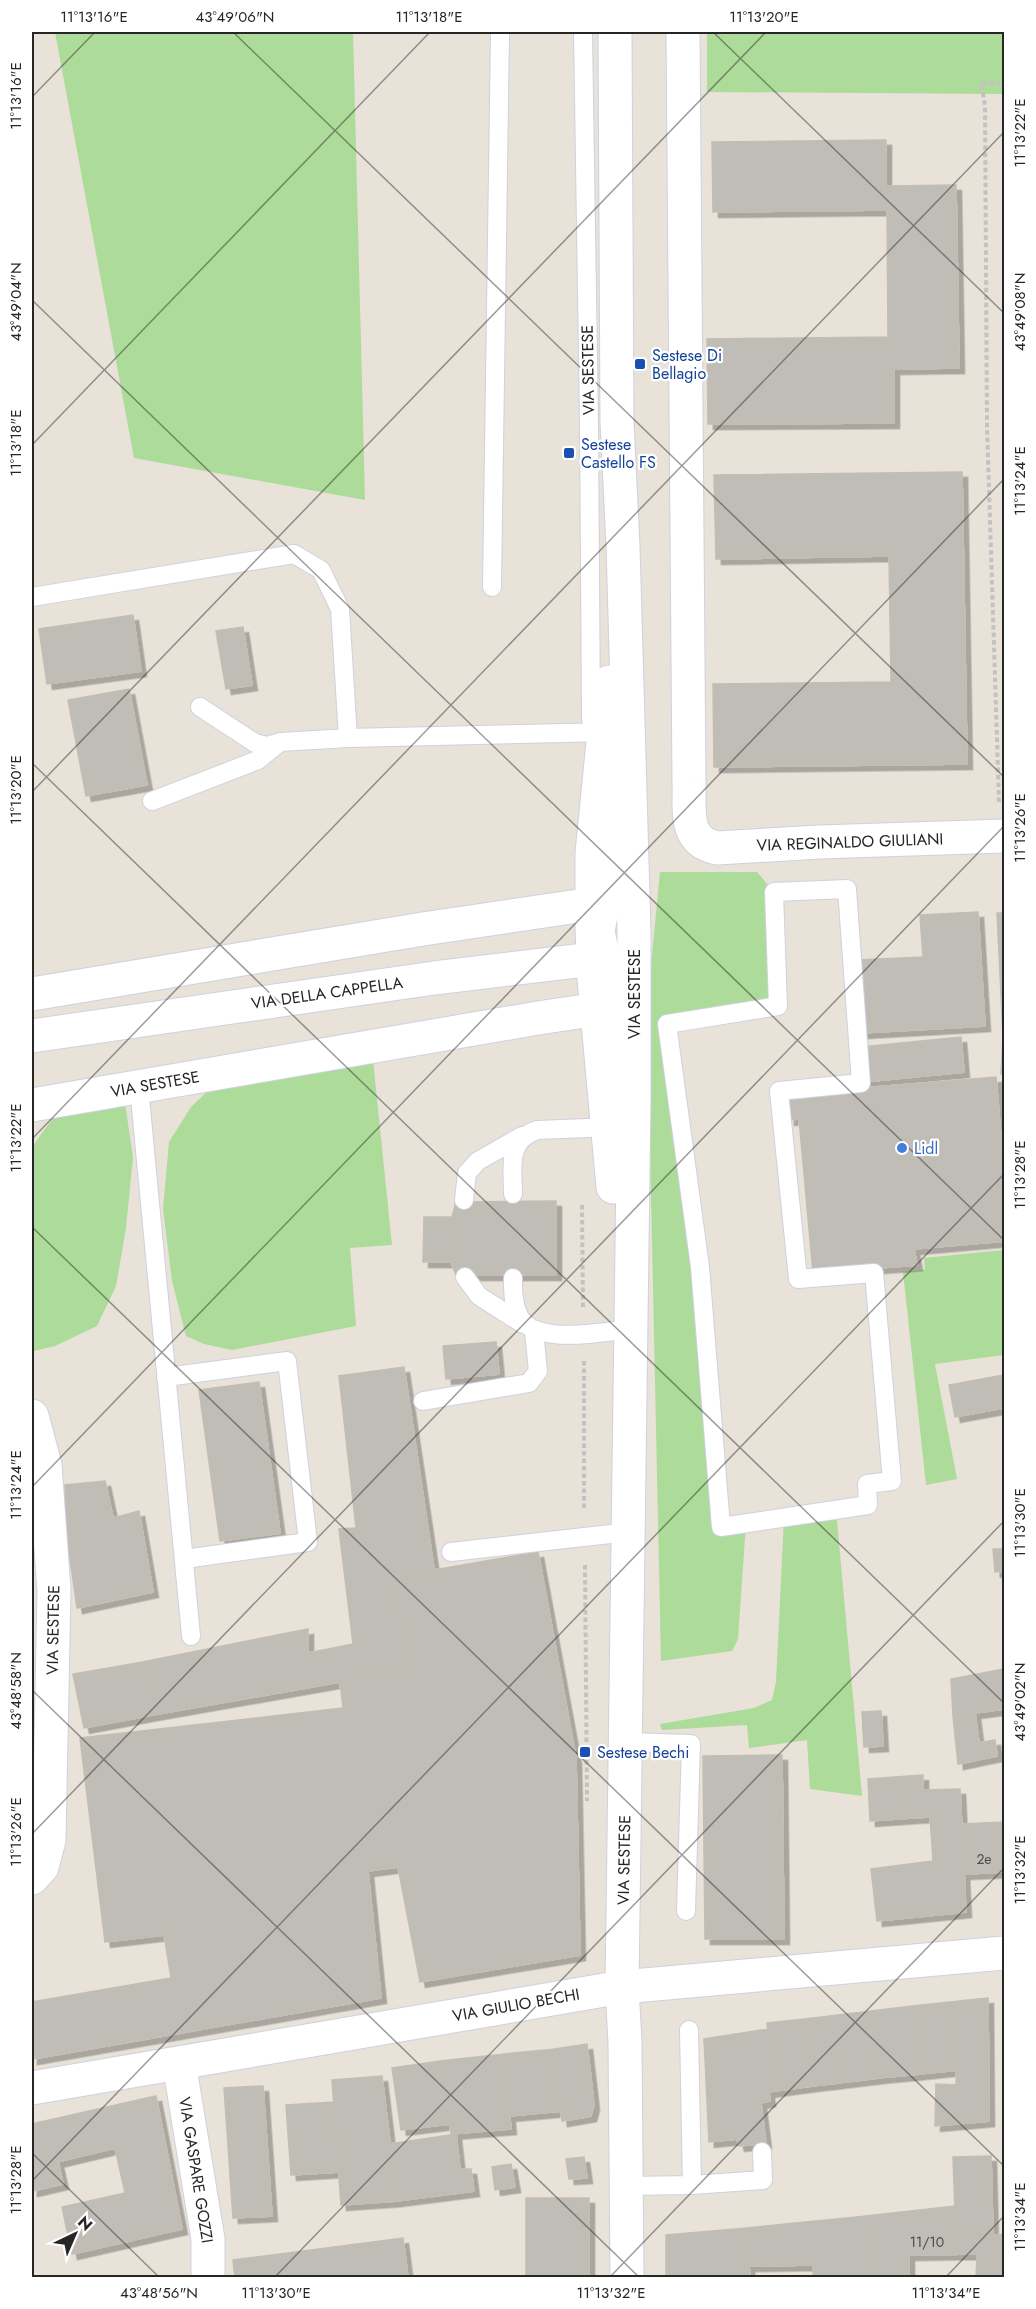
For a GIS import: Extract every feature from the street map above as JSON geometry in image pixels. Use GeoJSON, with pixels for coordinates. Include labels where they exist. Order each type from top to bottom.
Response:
{"type":"FeatureCollection","features":[{"type":"Feature","properties":{"kind":"street","name":"VIA SESTESE"},"geometry":{"type":"LineString","coordinates":[[615,32],[617,422],[623,546],[613,739],[592,853],[598,1010],[625,1117]]}},
{"type":"Feature","properties":{"kind":"street","name":"VIA REGINALDO GIULIANI"},"geometry":{"type":"LineString","coordinates":[[683,32],[690,820],[698,841],[705,846],[717,848],[1003,836]]}},
{"type":"Feature","properties":{"kind":"street","name":"VIA SESTESE"},"geometry":{"type":"LineString","coordinates":[[613,739],[634,932],[625,1117],[630,1443],[622,1987],[625,2043],[627,2277]]}},
{"type":"Feature","properties":{"kind":"street"},"geometry":{"type":"LineString","coordinates":[[613,739],[594,931],[625,1117]]}},
{"type":"Feature","properties":{"kind":"street"},"geometry":{"type":"LineString","coordinates":[[32,994],[411,931],[594,931]]}},
{"type":"Feature","properties":{"kind":"street","name":"VIA DELLA CAPPELLA"},"geometry":{"type":"LineString","coordinates":[[32,1036],[434,978],[594,931]]}},
{"type":"Feature","properties":{"kind":"street","name":"VIA SESTESE"},"geometry":{"type":"LineString","coordinates":[[32,1105],[526,1020],[598,1010]]}},
{"type":"Feature","properties":{"kind":"street","name":"VIA SESTESE"},"geometry":{"type":"LineString","coordinates":[[32,1416],[45,1465],[54,1590],[49,1840],[42,1867],[32,1878]]}},
{"type":"Feature","properties":{"kind":"street","name":"VIA GIULIO BECHI"},"geometry":{"type":"LineString","coordinates":[[32,2088],[622,1987],[1005,1953]]}},
{"type":"Feature","properties":{"kind":"street","name":"VIA GASPARE GOZZI"},"geometry":{"type":"LineString","coordinates":[[179,2063],[208,2239],[208,2277]]}},
{"type":"Feature","properties":{"kind":"lane"},"geometry":{"type":"LineString","coordinates":[[492,587],[500,32]]}},
{"type":"Feature","properties":{"kind":"lane","name":"VIA SESTESE"},"geometry":{"type":"LineString","coordinates":[[583,32],[590,423],[613,739]]}},
{"type":"Feature","properties":{"kind":"lane"},"geometry":{"type":"LineString","coordinates":[[32,597],[294,554],[321,570],[340,609],[348,738]]}},
{"type":"Feature","properties":{"kind":"lane"},"geometry":{"type":"LineString","coordinates":[[200,707],[255,743],[267,746],[280,742],[348,738],[613,739]]}},
{"type":"Feature","properties":{"kind":"lane"},"geometry":{"type":"LineString","coordinates":[[152,801],[258,760],[280,742]]}},
{"type":"Feature","properties":{"kind":"lane"},"geometry":{"type":"LineString","coordinates":[[847,889],[861,1083],[779,1091],[798,1279],[874,1273],[892,1481],[867,1484],[868,1505],[721,1527],[700,1268],[667,1024],[778,1006],[774,892],[847,889]]}},
{"type":"Feature","properties":{"kind":"lane"},"geometry":{"type":"LineString","coordinates":[[139,1087],[191,1636]]}},
{"type":"Feature","properties":{"kind":"lane"},"geometry":{"type":"LineString","coordinates":[[464,1200],[466,1173],[478,1161],[526,1134],[537,1130],[625,1117]]}},
{"type":"Feature","properties":{"kind":"lane"},"geometry":{"type":"LineString","coordinates":[[513,1194],[512,1157],[520,1140],[526,1134]]}},
{"type":"Feature","properties":{"kind":"lane"},"geometry":{"type":"LineString","coordinates":[[465,1277],[479,1296],[531,1329],[544,1334],[627,1329]]}},
{"type":"Feature","properties":{"kind":"lane"},"geometry":{"type":"LineString","coordinates":[[423,1401],[530,1383],[538,1371],[531,1329],[519,1317],[513,1297],[513,1278]]}},
{"type":"Feature","properties":{"kind":"lane"},"geometry":{"type":"LineString","coordinates":[[166,1377],[287,1361],[308,1542],[183,1559]]}},
{"type":"Feature","properties":{"kind":"lane"},"geometry":{"type":"LineString","coordinates":[[451,1552],[628,1532]]}},
{"type":"Feature","properties":{"kind":"lane"},"geometry":{"type":"LineString","coordinates":[[626,1742],[691,1744],[686,1911]]}},
{"type":"Feature","properties":{"kind":"lane"},"geometry":{"type":"LineString","coordinates":[[689,2030],[692,2185]]}},
{"type":"Feature","properties":{"kind":"lane"},"geometry":{"type":"LineString","coordinates":[[626,2186],[692,2185],[763,2180],[762,2151]]}},
{"type":"Feature","properties":{"kind":"path"},"geometry":{"type":"LineString","coordinates":[[1003,836],[987,426],[985,106],[981,83],[1005,83]]}},
{"type":"Feature","properties":{"kind":"path"},"geometry":{"type":"LineString","coordinates":[[582,1199],[587,1809]]}},
{"type":"Feature","properties":{"kind":"green space"},"geometry":{"type":"Polygon","coordinates":[[[55,32],[353,32],[365,500],[134,458],[55,32]]]}},
{"type":"Feature","properties":{"kind":"green space"},"geometry":{"type":"Polygon","coordinates":[[[707,32],[1004,32],[1004,94],[707,92],[707,32]]]}},
{"type":"Feature","properties":{"kind":"green space"},"geometry":{"type":"Polygon","coordinates":[[[660,872],[757,872],[774,892],[778,1006],[667,1024],[721,1527],[746,1523],[738,1639],[732,1651],[661,1661],[647,1007],[660,872]]]}},
{"type":"Feature","properties":{"kind":"green space"},"geometry":{"type":"Polygon","coordinates":[[[373,1060],[392,1245],[350,1248],[356,1326],[232,1350],[204,1344],[186,1336],[172,1281],[163,1209],[169,1142],[191,1107],[213,1086],[373,1060]]]}},
{"type":"Feature","properties":{"kind":"green space"},"geometry":{"type":"Polygon","coordinates":[[[125,1103],[133,1157],[126,1228],[116,1286],[97,1326],[55,1346],[34,1351],[32,1345],[32,1147],[58,1111],[125,1103]]]}},
{"type":"Feature","properties":{"kind":"green space"},"geometry":{"type":"Polygon","coordinates":[[[1004,1250],[1004,1355],[935,1364],[957,1479],[926,1485],[903,1272],[925,1270],[924,1258],[1004,1250]]]}},
{"type":"Feature","properties":{"kind":"green space"},"geometry":{"type":"Polygon","coordinates":[[[836,1510],[862,1796],[810,1789],[807,1740],[749,1748],[747,1725],[662,1730],[660,1724],[754,1708],[772,1700],[776,1682],[784,1518],[836,1510]]]}},
{"type":"Feature","properties":{"kind":"building"},"geometry":{"type":"Polygon","coordinates":[[[886,140],[886,186],[956,185],[959,368],[894,369],[894,423],[708,424],[707,339],[888,337],[887,210],[713,212],[712,142],[886,140]]]}},
{"type":"Feature","properties":{"kind":"building"},"geometry":{"type":"Polygon","coordinates":[[[962,472],[967,764],[714,767],[713,684],[891,682],[889,556],[716,559],[714,475],[962,472]]]}},
{"type":"Feature","properties":{"kind":"building"},"geometry":{"type":"Polygon","coordinates":[[[133,615],[141,671],[47,684],[39,629],[133,615]]]}},
{"type":"Feature","properties":{"kind":"building"},"geometry":{"type":"Polygon","coordinates":[[[243,627],[252,685],[226,689],[216,631],[243,627]]]}},
{"type":"Feature","properties":{"kind":"building"},"geometry":{"type":"Polygon","coordinates":[[[129,689],[147,785],[86,796],[68,700],[129,689]]]}},
{"type":"Feature","properties":{"kind":"building"},"geometry":{"type":"Polygon","coordinates":[[[978,912],[985,1026],[861,1033],[857,960],[923,957],[920,915],[978,912]]]}},
{"type":"Feature","properties":{"kind":"building"},"geometry":{"type":"Polygon","coordinates":[[[997,913],[1004,913],[1004,1036],[1003,1036],[997,913]]]}},
{"type":"Feature","properties":{"kind":"building"},"geometry":{"type":"Polygon","coordinates":[[[1003,1036],[1004,1074],[1001,1074],[1003,1036]]]}},
{"type":"Feature","properties":{"kind":"building"},"geometry":{"type":"Polygon","coordinates":[[[961,1037],[964,1072],[864,1082],[861,1047],[961,1037]]]}},
{"type":"Feature","properties":{"kind":"building","name":"Lidl"},"geometry":{"type":"Polygon","coordinates":[[[996,1077],[1004,1175],[1004,1241],[914,1249],[917,1265],[813,1273],[799,1119],[789,1120],[788,1100],[805,1099],[803,1093],[996,1077]]]}},
{"type":"Feature","properties":{"kind":"building"},"geometry":{"type":"Polygon","coordinates":[[[556,1201],[556,1275],[456,1275],[451,1262],[452,1217],[456,1202],[556,1201]]]}},
{"type":"Feature","properties":{"kind":"building"},"geometry":{"type":"Polygon","coordinates":[[[424,1217],[452,1217],[451,1262],[423,1262],[424,1217]]]}},
{"type":"Feature","properties":{"kind":"building"},"geometry":{"type":"Polygon","coordinates":[[[496,1342],[499,1374],[446,1379],[443,1346],[496,1342]]]}},
{"type":"Feature","properties":{"kind":"building"},"geometry":{"type":"Polygon","coordinates":[[[404,1367],[434,1569],[393,1577],[408,1667],[340,1682],[153,1715],[142,1662],[308,1629],[308,1653],[353,1644],[339,1529],[356,1528],[339,1376],[404,1367]]]}},
{"type":"Feature","properties":{"kind":"building"},"geometry":{"type":"Polygon","coordinates":[[[1004,1375],[1004,1408],[955,1417],[949,1385],[1004,1375]]]}},
{"type":"Feature","properties":{"kind":"building"},"geometry":{"type":"Polygon","coordinates":[[[259,1382],[280,1533],[220,1541],[199,1390],[259,1382]]]}},
{"type":"Feature","properties":{"kind":"building"},"geometry":{"type":"Polygon","coordinates":[[[105,1481],[113,1518],[139,1511],[153,1592],[77,1608],[65,1523],[65,1485],[105,1481]]]}},
{"type":"Feature","properties":{"kind":"building"},"geometry":{"type":"Polygon","coordinates":[[[993,1549],[1004,1549],[1004,1571],[995,1572],[993,1549]]]}},
{"type":"Feature","properties":{"kind":"building"},"geometry":{"type":"Polygon","coordinates":[[[538,1552],[576,1758],[580,1955],[420,1982],[398,1867],[368,1871],[381,1998],[32,2059],[32,2002],[171,1978],[164,1935],[105,1942],[80,1738],[343,1708],[340,1682],[408,1667],[393,1577],[538,1552]]]}},
{"type":"Feature","properties":{"kind":"building"},"geometry":{"type":"Polygon","coordinates":[[[142,1662],[153,1715],[84,1728],[73,1674],[142,1662]]]}},
{"type":"Feature","properties":{"kind":"building"},"geometry":{"type":"Polygon","coordinates":[[[1004,1669],[1004,1709],[953,1716],[951,1679],[1004,1669]]]}},
{"type":"Feature","properties":{"kind":"building"},"geometry":{"type":"Polygon","coordinates":[[[881,1711],[883,1746],[864,1747],[862,1712],[881,1711]]]}},
{"type":"Feature","properties":{"kind":"building"},"geometry":{"type":"Polygon","coordinates":[[[975,1713],[979,1743],[995,1740],[997,1756],[958,1764],[953,1716],[975,1713]]]}},
{"type":"Feature","properties":{"kind":"building"},"geometry":{"type":"Polygon","coordinates":[[[782,1755],[784,1939],[705,1939],[703,1756],[782,1755]]]}},
{"type":"Feature","properties":{"kind":"building"},"geometry":{"type":"Polygon","coordinates":[[[923,1775],[923,1790],[960,1789],[966,1912],[877,1921],[871,1869],[933,1861],[930,1817],[911,1818],[908,1776],[923,1775]]]}},
{"type":"Feature","properties":{"kind":"building"},"geometry":{"type":"Polygon","coordinates":[[[908,1776],[911,1818],[870,1821],[868,1779],[908,1776]]]}},
{"type":"Feature","properties":{"kind":"building"},"geometry":{"type":"Polygon","coordinates":[[[1004,1822],[1004,1872],[965,1874],[962,1824],[1004,1822]]]}},
{"type":"Feature","properties":{"kind":"building"},"geometry":{"type":"Polygon","coordinates":[[[988,1998],[989,2121],[935,2126],[936,2084],[956,2085],[959,2001],[988,1998]]]}},
{"type":"Feature","properties":{"kind":"building"},"geometry":{"type":"Polygon","coordinates":[[[959,2001],[957,2070],[920,2074],[912,2006],[959,2001]]]}},
{"type":"Feature","properties":{"kind":"building"},"geometry":{"type":"Polygon","coordinates":[[[912,2006],[920,2074],[878,2078],[871,2011],[912,2006]]]}},
{"type":"Feature","properties":{"kind":"building"},"geometry":{"type":"Polygon","coordinates":[[[871,2011],[878,2078],[838,2083],[830,2016],[871,2011]]]}},
{"type":"Feature","properties":{"kind":"building"},"geometry":{"type":"Polygon","coordinates":[[[830,2016],[838,2083],[812,2086],[804,2019],[830,2016]]]}},
{"type":"Feature","properties":{"kind":"building"},"geometry":{"type":"Polygon","coordinates":[[[804,2019],[812,2086],[775,2091],[767,2023],[804,2019]]]}},
{"type":"Feature","properties":{"kind":"building"},"geometry":{"type":"Polygon","coordinates":[[[768,2029],[775,2091],[769,2092],[770,2101],[761,2103],[766,2143],[739,2146],[737,2139],[709,2142],[704,2039],[768,2029]]]}},
{"type":"Feature","properties":{"kind":"building"},"geometry":{"type":"Polygon","coordinates":[[[587,2044],[594,2105],[591,2116],[562,2121],[555,2049],[587,2044]]]}},
{"type":"Feature","properties":{"kind":"building"},"geometry":{"type":"Polygon","coordinates":[[[555,2049],[562,2111],[509,2116],[504,2054],[555,2049]]]}},
{"type":"Feature","properties":{"kind":"building"},"geometry":{"type":"Polygon","coordinates":[[[504,2054],[511,2129],[451,2134],[440,2061],[504,2054]]]}},
{"type":"Feature","properties":{"kind":"building"},"geometry":{"type":"Polygon","coordinates":[[[440,2061],[449,2124],[401,2130],[392,2068],[440,2061]]]}},
{"type":"Feature","properties":{"kind":"building"},"geometry":{"type":"Polygon","coordinates":[[[382,2076],[397,2201],[341,2205],[332,2080],[382,2076]]]}},
{"type":"Feature","properties":{"kind":"building"},"geometry":{"type":"Polygon","coordinates":[[[263,2086],[272,2216],[233,2218],[224,2088],[263,2086]]]}},
{"type":"Feature","properties":{"kind":"building"},"geometry":{"type":"Polygon","coordinates":[[[156,2096],[182,2229],[72,2254],[62,2207],[125,2193],[115,2148],[48,2164],[40,2122],[156,2096]]]}},
{"type":"Feature","properties":{"kind":"building"},"geometry":{"type":"Polygon","coordinates":[[[333,2102],[338,2172],[291,2175],[286,2105],[333,2102]]]}},
{"type":"Feature","properties":{"kind":"building"},"geometry":{"type":"Polygon","coordinates":[[[40,2122],[48,2164],[58,2161],[63,2184],[32,2191],[32,2124],[40,2122]]]}},
{"type":"Feature","properties":{"kind":"building"},"geometry":{"type":"Polygon","coordinates":[[[456,2134],[460,2169],[471,2169],[474,2191],[397,2201],[390,2144],[456,2134]]]}},
{"type":"Feature","properties":{"kind":"building"},"geometry":{"type":"Polygon","coordinates":[[[991,2156],[993,2236],[956,2239],[953,2157],[991,2156]]]}},
{"type":"Feature","properties":{"kind":"building"},"geometry":{"type":"Polygon","coordinates":[[[584,2157],[587,2178],[569,2179],[566,2159],[584,2157]]]}},
{"type":"Feature","properties":{"kind":"building"},"geometry":{"type":"Polygon","coordinates":[[[511,2164],[515,2187],[495,2190],[492,2167],[511,2164]]]}},
{"type":"Feature","properties":{"kind":"building"},"geometry":{"type":"Polygon","coordinates":[[[526,2198],[589,2198],[589,2278],[526,2278],[526,2198]]]}},
{"type":"Feature","properties":{"kind":"building"},"geometry":{"type":"Polygon","coordinates":[[[955,2206],[956,2239],[1004,2234],[1004,2278],[976,2278],[977,2254],[909,2255],[909,2278],[865,2278],[866,2216],[955,2206]]]}},
{"type":"Feature","properties":{"kind":"building"},"geometry":{"type":"Polygon","coordinates":[[[866,2216],[865,2278],[813,2278],[813,2265],[750,2266],[746,2228],[866,2216]]]}},
{"type":"Feature","properties":{"kind":"building"},"geometry":{"type":"Polygon","coordinates":[[[746,2228],[750,2278],[666,2278],[666,2235],[746,2228]]]}},
{"type":"Feature","properties":{"kind":"building"},"geometry":{"type":"Polygon","coordinates":[[[403,2238],[408,2278],[235,2278],[233,2260],[403,2238]]]}},
{"type":"Feature","properties":{"kind":"place","name":"Sestese Di Bellagio"},"geometry":{"type":"Point","coordinates":[640,364]}},
{"type":"Feature","properties":{"kind":"place","name":"Sestese Castello FS"},"geometry":{"type":"Point","coordinates":[569,453]}},
{"type":"Feature","properties":{"kind":"place","name":"Lidl"},"geometry":{"type":"Point","coordinates":[902,1148]}},
{"type":"Feature","properties":{"kind":"place","name":"Sestese Bechi"},"geometry":{"type":"Point","coordinates":[585,1752]}}]}
